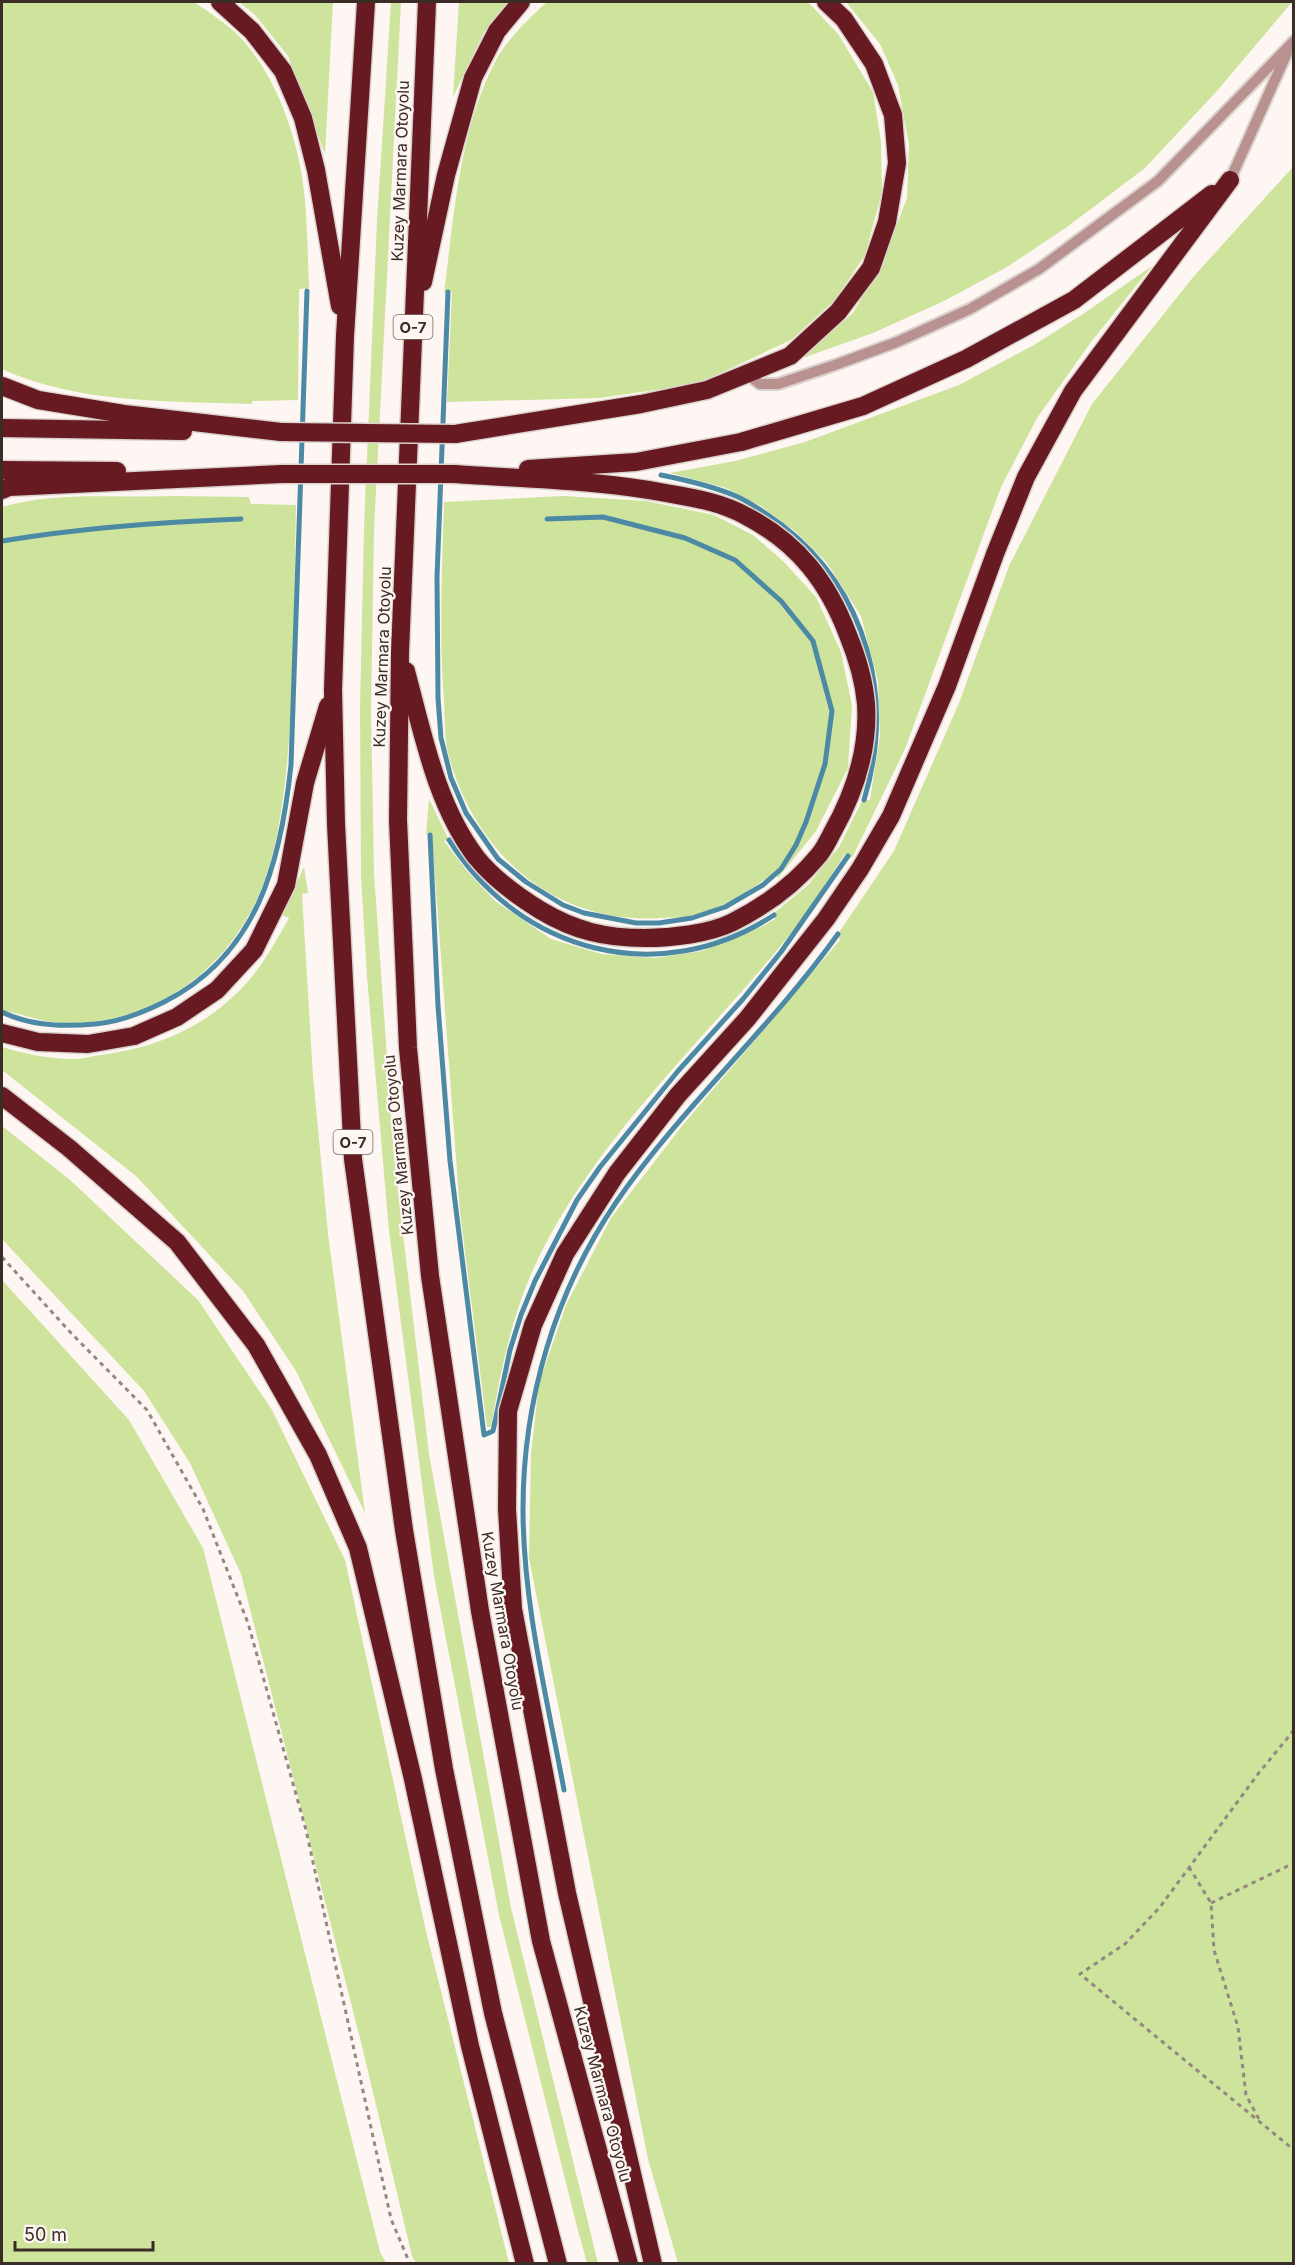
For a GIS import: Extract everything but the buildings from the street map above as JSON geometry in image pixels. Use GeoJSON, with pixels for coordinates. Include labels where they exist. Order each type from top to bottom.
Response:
{"type":"FeatureCollection","features":[{"type":"Feature","properties":{"kind":"highway"},"geometry":{"type":"LineString","coordinates":[[220,2],[252,31],[283,71],[303,118],[316,170],[345,336]]}},
{"type":"Feature","properties":{"kind":"highway","name":"O-7"},"geometry":{"type":"LineString","coordinates":[[366,2],[345,336],[333,690],[336,824],[353,1159],[404,1530],[444,1769],[493,2013],[558,2264]]}},
{"type":"Feature","properties":{"kind":"highway","name":"Kuzey Marmara Otoyolu"},"geometry":{"type":"LineString","coordinates":[[427,2],[400,652],[398,820],[407,1036],[430,1276],[480,1611],[541,1941],[629,2264]]}},
{"type":"Feature","properties":{"kind":"highway"},"geometry":{"type":"LineString","coordinates":[[413,327],[447,175],[473,78],[497,31],[521,2]]}},
{"type":"Feature","properties":{"kind":"highway"},"geometry":{"type":"LineString","coordinates":[[2,428],[455,434],[641,404],[707,390],[790,356],[838,312],[871,268],[887,222],[897,164],[893,115],[874,64],[844,19],[826,2]]}},
{"type":"Feature","properties":{"kind":"highway"},"geometry":{"type":"LineString","coordinates":[[454,474],[636,462],[741,442],[863,406],[966,359],[1074,300],[1230,180]]}},
{"type":"Feature","properties":{"kind":"highway"},"geometry":{"type":"LineString","coordinates":[[653,2264],[567,1893],[513,1609],[507,1509],[508,1411],[533,1325],[565,1254],[617,1173],[678,1095],[754,1010],[826,919],[860,868],[896,805],[947,686],[995,555],[1031,468],[1073,391],[1230,180]]}},
{"type":"Feature","properties":{"kind":"highway"},"geometry":{"type":"LineString","coordinates":[[2,386],[38,400],[124,414],[281,432]]}},
{"type":"Feature","properties":{"kind":"highway"},"geometry":{"type":"LineString","coordinates":[[2,470],[454,474],[618,484],[712,501],[746,515],[780,537],[802,557],[824,583],[839,611],[859,663],[866,705],[864,741],[858,776],[843,813],[821,853],[784,891],[731,924],[673,939],[614,938],[563,924],[519,897],[477,858],[446,805],[427,750],[400,652]]}},
{"type":"Feature","properties":{"kind":"highway"},"geometry":{"type":"LineString","coordinates":[[2,489],[282,474]]}},
{"type":"Feature","properties":{"kind":"highway"},"geometry":{"type":"LineString","coordinates":[[2,1033],[38,1042],[88,1044],[134,1036],[177,1017],[218,990],[254,950],[286,885],[305,783],[333,690]]}},
{"type":"Feature","properties":{"kind":"highway"},"geometry":{"type":"LineString","coordinates":[[2,1096],[69,1148],[177,1242],[256,1345],[318,1455],[358,1548],[413,1779],[470,2046],[525,2264]]}},
{"type":"Feature","properties":{"kind":"lane"},"geometry":{"type":"LineString","coordinates":[[747,374],[760,384],[778,384],[835,366],[897,342],[970,309],[1039,269],[1158,182],[1292,43]]}},
{"type":"Feature","properties":{"kind":"lane"},"geometry":{"type":"LineString","coordinates":[[1230,180],[1292,43]]}},
{"type":"Feature","properties":{"kind":"path"},"geometry":{"type":"LineString","coordinates":[[1293,382],[1293,387]]}},
{"type":"Feature","properties":{"kind":"path"},"geometry":{"type":"LineString","coordinates":[[2,1257],[71,1333],[147,1410],[203,1509],[248,1623],[303,1819],[390,2219],[410,2264]]}},
{"type":"Feature","properties":{"kind":"path"},"geometry":{"type":"LineString","coordinates":[[1293,1730],[1160,1907],[1125,1944],[1080,1974],[1293,2150]]}},
{"type":"Feature","properties":{"kind":"path"},"geometry":{"type":"LineString","coordinates":[[1211,1903],[1293,1863]]}},
{"type":"Feature","properties":{"kind":"path"},"geometry":{"type":"LineString","coordinates":[[1189,1867],[1211,1903],[1214,1950],[1238,2026],[1246,2095],[1261,2123]]}},
{"type":"Feature","properties":{"kind":"green space"},"geometry":{"type":"Polygon","coordinates":[[[2,2],[194,2],[230,28],[252,51],[270,80],[285,112],[295,145],[304,192],[309,288],[299,289],[298,400],[252,401],[252,404],[157,401],[93,395],[62,389],[2,369],[2,2]]]}},
{"type":"Feature","properties":{"kind":"green space"},"geometry":{"type":"Polygon","coordinates":[[[239,2],[333,2],[325,154],[288,56],[255,15],[239,2]]]}},
{"type":"Feature","properties":{"kind":"green space"},"geometry":{"type":"Polygon","coordinates":[[[391,2],[401,2],[374,530],[371,709],[374,873],[394,1157],[429,1454],[511,1908],[598,2263],[587,2263],[499,1915],[434,1576],[389,1231],[367,976],[361,876],[360,708],[364,528],[377,221],[391,2]]]}},
{"type":"Feature","properties":{"kind":"green space"},"geometry":{"type":"Polygon","coordinates":[[[459,2],[509,2],[484,32],[453,97],[459,2]]]}},
{"type":"Feature","properties":{"kind":"green space"},"geometry":{"type":"Polygon","coordinates":[[[547,2],[808,2],[838,34],[873,92],[881,142],[882,192],[865,255],[835,300],[791,340],[697,384],[599,398],[447,402],[452,292],[444,293],[455,204],[466,145],[484,87],[496,60],[512,37],[547,2]]]}},
{"type":"Feature","properties":{"kind":"green space"},"geometry":{"type":"Polygon","coordinates":[[[846,2],[1292,2],[1216,92],[1145,168],[1067,227],[1007,267],[944,301],[873,333],[800,359],[853,313],[884,259],[907,198],[909,145],[898,85],[880,44],[846,2]]]}},
{"type":"Feature","properties":{"kind":"green space"},"geometry":{"type":"Polygon","coordinates":[[[1293,167],[1293,2263],[678,2263],[648,2159],[529,1558],[531,1454],[539,1383],[566,1305],[611,1218],[682,1126],[840,940],[838,934],[894,851],[959,703],[1009,566],[1092,404],[1194,276],[1293,167]]]}},
{"type":"Feature","properties":{"kind":"green space"},"geometry":{"type":"Polygon","coordinates":[[[1152,266],[1091,342],[1037,418],[1001,487],[905,749],[852,858],[845,854],[783,943],[613,1141],[582,1183],[555,1227],[531,1274],[517,1311],[502,1369],[491,1427],[487,1427],[460,1212],[432,836],[426,834],[429,799],[449,840],[444,841],[467,871],[495,901],[551,939],[602,954],[655,958],[702,951],[775,919],[773,914],[808,885],[839,847],[862,801],[870,800],[880,736],[878,681],[861,616],[827,563],[796,532],[761,506],[726,488],[670,473],[735,461],[805,442],[959,385],[1034,345],[1152,266]]]}},
{"type":"Feature","properties":{"kind":"green space"},"geometry":{"type":"Polygon","coordinates":[[[564,496],[646,501],[714,515],[753,535],[783,561],[816,597],[841,652],[852,706],[848,768],[816,831],[778,878],[774,873],[723,905],[701,913],[683,917],[624,917],[588,910],[555,896],[526,877],[501,853],[479,825],[462,793],[449,757],[445,737],[441,602],[444,502],[564,496]]]}},
{"type":"Feature","properties":{"kind":"green space"},"geometry":{"type":"Polygon","coordinates":[[[65,497],[249,497],[251,504],[296,505],[290,732],[280,816],[269,868],[256,901],[232,941],[200,975],[182,989],[162,1000],[118,1017],[80,1023],[50,1022],[2,1011],[2,507],[22,502],[65,497]]]}},
{"type":"Feature","properties":{"kind":"green space"},"geometry":{"type":"Polygon","coordinates":[[[304,867],[308,893],[302,894],[313,1076],[328,1234],[365,1513],[296,1371],[243,1291],[136,1176],[2,1070],[2,1047],[46,1057],[81,1059],[158,1042],[210,1016],[240,990],[267,956],[289,918],[282,915],[304,867]]]}},
{"type":"Feature","properties":{"kind":"green space"},"geometry":{"type":"Polygon","coordinates":[[[2,1126],[69,1179],[198,1300],[272,1410],[345,1560],[425,1927],[509,2263],[416,2263],[412,2256],[362,2046],[241,1574],[190,1463],[144,1391],[2,1239],[2,1126]]]}},
{"type":"Feature","properties":{"kind":"green space"},"geometry":{"type":"Polygon","coordinates":[[[2,1280],[129,1420],[203,1548],[380,2252],[386,2263],[2,2263],[2,1280]]]}},
{"type":"Feature","properties":{"kind":"waterway"},"geometry":{"type":"LineString","coordinates":[[2,1012],[36,1023],[71,1025],[113,1021],[147,1010],[196,982],[222,959],[243,932],[259,902],[280,836],[291,765],[307,291]]}},
{"type":"Feature","properties":{"kind":"waterway"},"geometry":{"type":"LineString","coordinates":[[448,292],[437,577],[438,698],[441,738],[451,778],[466,813],[498,859],[526,882],[563,905],[584,913],[636,923],[659,923],[692,918],[725,907],[763,885],[781,869],[796,845],[806,822],[825,764],[832,711],[813,641],[781,601],[735,560],[685,538],[603,517],[547,519]]}},
{"type":"Feature","properties":{"kind":"waterway"},"geometry":{"type":"LineString","coordinates":[[661,475],[718,489],[754,506],[782,525],[811,552],[835,582],[854,615],[867,649],[874,686],[876,723],[873,762],[864,800]]}},
{"type":"Feature","properties":{"kind":"waterway"},"geometry":{"type":"LineString","coordinates":[[2,541],[121,526],[241,519]]}},
{"type":"Feature","properties":{"kind":"waterway"},"geometry":{"type":"LineString","coordinates":[[430,835],[438,1006],[450,1161],[484,1435],[493,1431],[510,1350],[521,1315],[535,1281],[577,1200],[600,1167],[678,1071],[743,999],[781,952],[848,856]]}},
{"type":"Feature","properties":{"kind":"waterway"},"geometry":{"type":"LineString","coordinates":[[449,840],[479,879],[514,910],[553,933],[595,948],[640,954],[685,951],[730,938],[774,915]]}},
{"type":"Feature","properties":{"kind":"waterway"},"geometry":{"type":"LineString","coordinates":[[564,1790],[531,1615],[524,1544],[524,1468],[536,1387],[547,1348],[576,1272],[617,1201],[670,1132],[784,1002],[838,934]]}}]}
